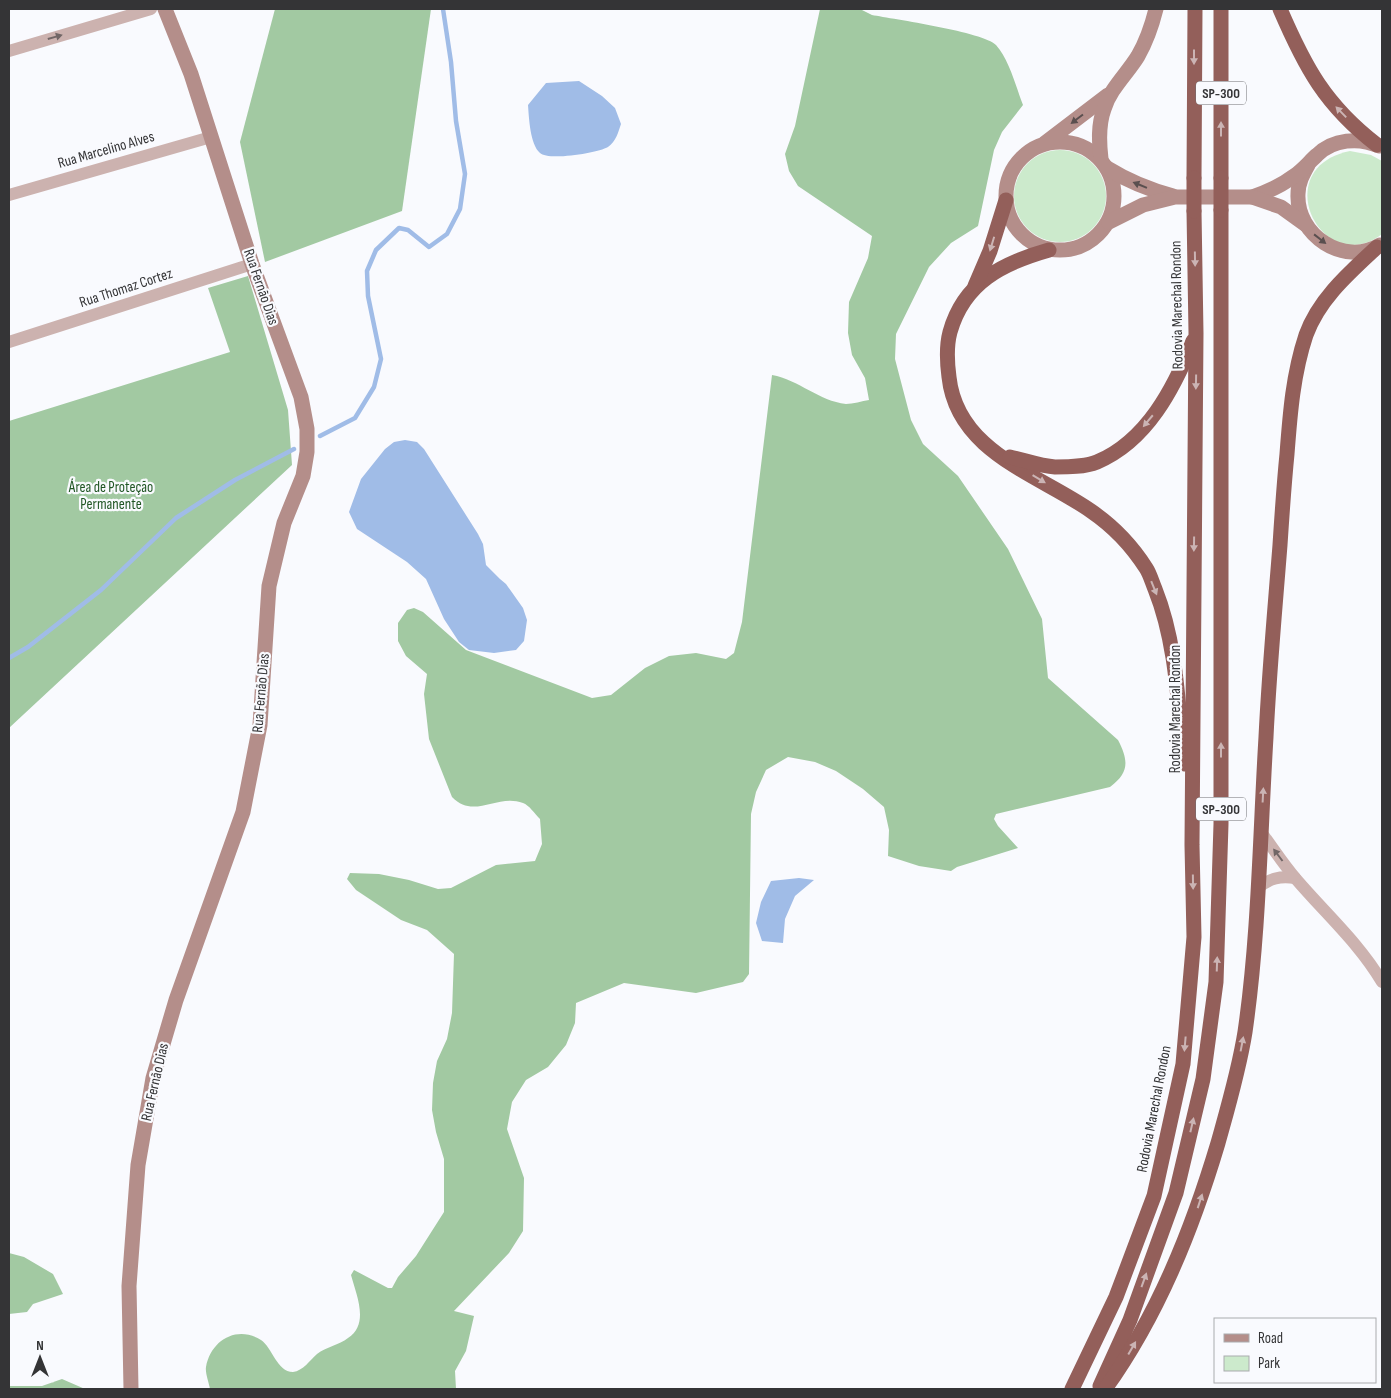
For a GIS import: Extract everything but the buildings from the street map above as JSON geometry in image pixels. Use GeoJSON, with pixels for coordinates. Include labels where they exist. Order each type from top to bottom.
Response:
{"type":"FeatureCollection","features":[{"type":"Feature","properties":{"kind":"highway","name":"Rodovia Marechal Rondon"},"geometry":{"type":"LineString","coordinates":[[1072,1389],[1116,1297],[1154,1196],[1183,1064],[1194,937],[1192,844],[1196,333],[1194,9]]}},
{"type":"Feature","properties":{"kind":"highway","name":"SP-300"},"geometry":{"type":"LineString","coordinates":[[1098,1389],[1130,1320],[1176,1193],[1203,1079],[1216,982],[1221,824],[1220,9]]}},
{"type":"Feature","properties":{"kind":"highway"},"geometry":{"type":"LineString","coordinates":[[1280,9],[1296,48],[1312,77],[1329,100],[1357,129],[1379,146]]}},
{"type":"Feature","properties":{"kind":"highway"},"geometry":{"type":"LineString","coordinates":[[1006,200],[990,251],[974,287],[963,301],[954,318],[948,340],[947,362],[955,403],[974,435],[997,454],[1092,512],[1120,534],[1147,569],[1162,607],[1173,650],[1192,844]]}},
{"type":"Feature","properties":{"kind":"highway"},"geometry":{"type":"LineString","coordinates":[[1106,1389],[1121,1368],[1157,1304],[1193,1223],[1227,1110],[1244,1035],[1258,888],[1266,736],[1289,422],[1295,377],[1314,316],[1347,274],[1380,245]]}},
{"type":"Feature","properties":{"kind":"highway"},"geometry":{"type":"LineString","coordinates":[[974,287],[1019,259],[1049,250]]}},
{"type":"Feature","properties":{"kind":"highway"},"geometry":{"type":"LineString","coordinates":[[997,454],[1053,467],[1095,463],[1114,453],[1137,435],[1156,412],[1173,387],[1196,333]]}},
{"type":"Feature","properties":{"kind":"street"},"geometry":{"type":"LineString","coordinates":[[9,51],[151,9]]}},
{"type":"Feature","properties":{"kind":"street","name":"Rua Fernão Dias"},"geometry":{"type":"LineString","coordinates":[[132,1389],[129,1286],[138,1165],[153,1078],[176,1000],[242,812],[260,725],[269,586],[284,523],[303,476],[307,452],[307,429],[301,397],[252,264],[191,74],[166,9]]}},
{"type":"Feature","properties":{"kind":"street"},"geometry":{"type":"LineString","coordinates":[[1111,93],[1042,145],[1026,153],[1014,166],[1007,183],[1006,200],[1010,217],[1019,232],[1033,243],[1049,250],[1063,251],[1077,248],[1090,242],[1109,222],[1114,209],[1115,195],[1113,181],[1104,164],[1100,124],[1104,108],[1111,93],[1138,55],[1152,26],[1156,9]]}},
{"type":"Feature","properties":{"kind":"street","name":"Rua Marcelino Alves"},"geometry":{"type":"LineString","coordinates":[[9,194],[211,137]]}},
{"type":"Feature","properties":{"kind":"street"},"geometry":{"type":"LineString","coordinates":[[1252,197],[1282,184],[1308,164],[1318,153],[1331,145],[1346,140],[1361,140],[1379,146]]}},
{"type":"Feature","properties":{"kind":"street"},"geometry":{"type":"LineString","coordinates":[[1042,145],[1058,142],[1074,143],[1088,149],[1122,177],[1175,197]]}},
{"type":"Feature","properties":{"kind":"street"},"geometry":{"type":"LineString","coordinates":[[1306,225],[1300,210],[1298,194],[1300,179],[1308,164]]}},
{"type":"Feature","properties":{"kind":"street"},"geometry":{"type":"LineString","coordinates":[[1109,222],[1143,205],[1175,197],[1252,197],[1281,207],[1306,225],[1316,237],[1337,249],[1361,252],[1380,245]]}},
{"type":"Feature","properties":{"kind":"street","name":"Rua Thomaz Cortez"},"geometry":{"type":"LineString","coordinates":[[9,342],[252,264]]}},
{"type":"Feature","properties":{"kind":"street"},"geometry":{"type":"LineString","coordinates":[[1261,832],[1295,878],[1354,943],[1382,982]]}},
{"type":"Feature","properties":{"kind":"street"},"geometry":{"type":"LineString","coordinates":[[1258,888],[1272,879],[1280,877],[1295,878]]}},
{"type":"Feature","properties":{"kind":"green space"},"geometry":{"type":"Polygon","coordinates":[[[275,9],[431,9],[402,211],[265,262],[240,142],[275,9]]]}},
{"type":"Feature","properties":{"kind":"green space"},"geometry":{"type":"Polygon","coordinates":[[[820,9],[860,9],[872,15],[975,35],[996,45],[1005,58],[1012,74],[1023,105],[1002,132],[994,150],[978,226],[951,243],[929,267],[896,334],[895,359],[911,420],[923,444],[958,476],[1008,549],[1042,619],[1048,678],[1118,740],[1124,754],[1124,772],[1110,787],[996,814],[994,819],[998,826],[1018,848],[957,867],[951,871],[919,866],[888,856],[889,830],[884,807],[863,789],[836,771],[815,762],[788,757],[766,770],[756,792],[751,814],[749,974],[743,982],[696,993],[624,983],[576,1003],[575,1023],[566,1045],[548,1067],[526,1080],[512,1102],[507,1129],[524,1178],[523,1231],[509,1253],[454,1311],[474,1316],[466,1351],[455,1371],[456,1389],[210,1389],[206,1369],[209,1357],[219,1343],[234,1335],[243,1334],[261,1340],[283,1368],[293,1372],[303,1367],[317,1354],[348,1338],[355,1332],[360,1317],[360,1308],[351,1275],[354,1270],[388,1288],[392,1288],[398,1277],[416,1256],[444,1212],[444,1159],[432,1110],[433,1083],[437,1061],[447,1039],[452,1013],[454,954],[427,930],[401,920],[356,890],[347,879],[350,873],[379,874],[409,880],[438,889],[451,888],[496,865],[535,861],[542,844],[540,819],[525,804],[504,801],[469,806],[460,803],[452,797],[429,739],[424,694],[427,674],[406,656],[398,641],[398,623],[407,610],[414,608],[423,612],[466,650],[592,698],[611,695],[645,668],[669,656],[696,653],[726,659],[734,653],[742,622],[772,375],[791,381],[836,402],[849,404],[869,400],[865,378],[852,355],[848,333],[849,302],[868,258],[872,236],[798,186],[789,171],[785,154],[795,126],[820,9]]]}},
{"type":"Feature","properties":{"kind":"green space"},"geometry":{"type":"Polygon","coordinates":[[[1060,150],[1078,153],[1093,163],[1103,178],[1106,196],[1103,214],[1093,229],[1078,239],[1060,242],[1042,239],[1027,229],[1017,214],[1014,196],[1017,178],[1027,163],[1042,153],[1060,150]]]}},
{"type":"Feature","properties":{"kind":"green space"},"geometry":{"type":"Polygon","coordinates":[[[1350,151],[1371,155],[1382,161],[1382,234],[1360,244],[1340,243],[1323,232],[1312,216],[1307,197],[1311,178],[1325,161],[1350,151]]]}},
{"type":"Feature","properties":{"kind":"green space","name":"Área de Proteção Permanente"},"geometry":{"type":"Polygon","coordinates":[[[248,276],[288,410],[292,465],[9,728],[9,421],[230,352],[208,288],[248,276]]]}},
{"type":"Feature","properties":{"kind":"green space"},"geometry":{"type":"Polygon","coordinates":[[[9,1253],[24,1257],[53,1274],[63,1294],[33,1304],[27,1312],[9,1314],[9,1253]]]}},
{"type":"Feature","properties":{"kind":"green space"},"geometry":{"type":"Polygon","coordinates":[[[62,1379],[85,1389],[9,1389],[9,1386],[42,1386],[62,1379]]]}},
{"type":"Feature","properties":{"kind":"water"},"geometry":{"type":"Polygon","coordinates":[[[579,81],[602,96],[615,108],[621,124],[616,137],[608,147],[594,152],[562,156],[540,153],[532,137],[528,105],[546,83],[579,81]]]}},
{"type":"Feature","properties":{"kind":"water"},"geometry":{"type":"Polygon","coordinates":[[[405,440],[417,442],[424,449],[478,534],[483,544],[486,565],[506,584],[523,608],[527,620],[524,641],[516,650],[494,653],[469,650],[459,642],[444,619],[426,579],[407,562],[357,529],[349,512],[361,479],[385,449],[394,442],[405,440]]]}},
{"type":"Feature","properties":{"kind":"water"},"geometry":{"type":"Polygon","coordinates":[[[799,878],[814,880],[795,896],[785,919],[783,943],[762,941],[756,923],[761,902],[771,881],[799,878]]]}},
{"type":"Feature","properties":{"kind":"waterway"},"geometry":{"type":"LineString","coordinates":[[320,436],[355,418],[374,387],[381,359],[368,296],[367,271],[376,250],[399,228],[408,230],[429,247],[447,234],[460,209],[465,174],[456,121],[451,62],[443,9]]}},
{"type":"Feature","properties":{"kind":"waterway"},"geometry":{"type":"LineString","coordinates":[[9,658],[28,647],[101,590],[176,518],[235,480],[294,449]]}}]}
